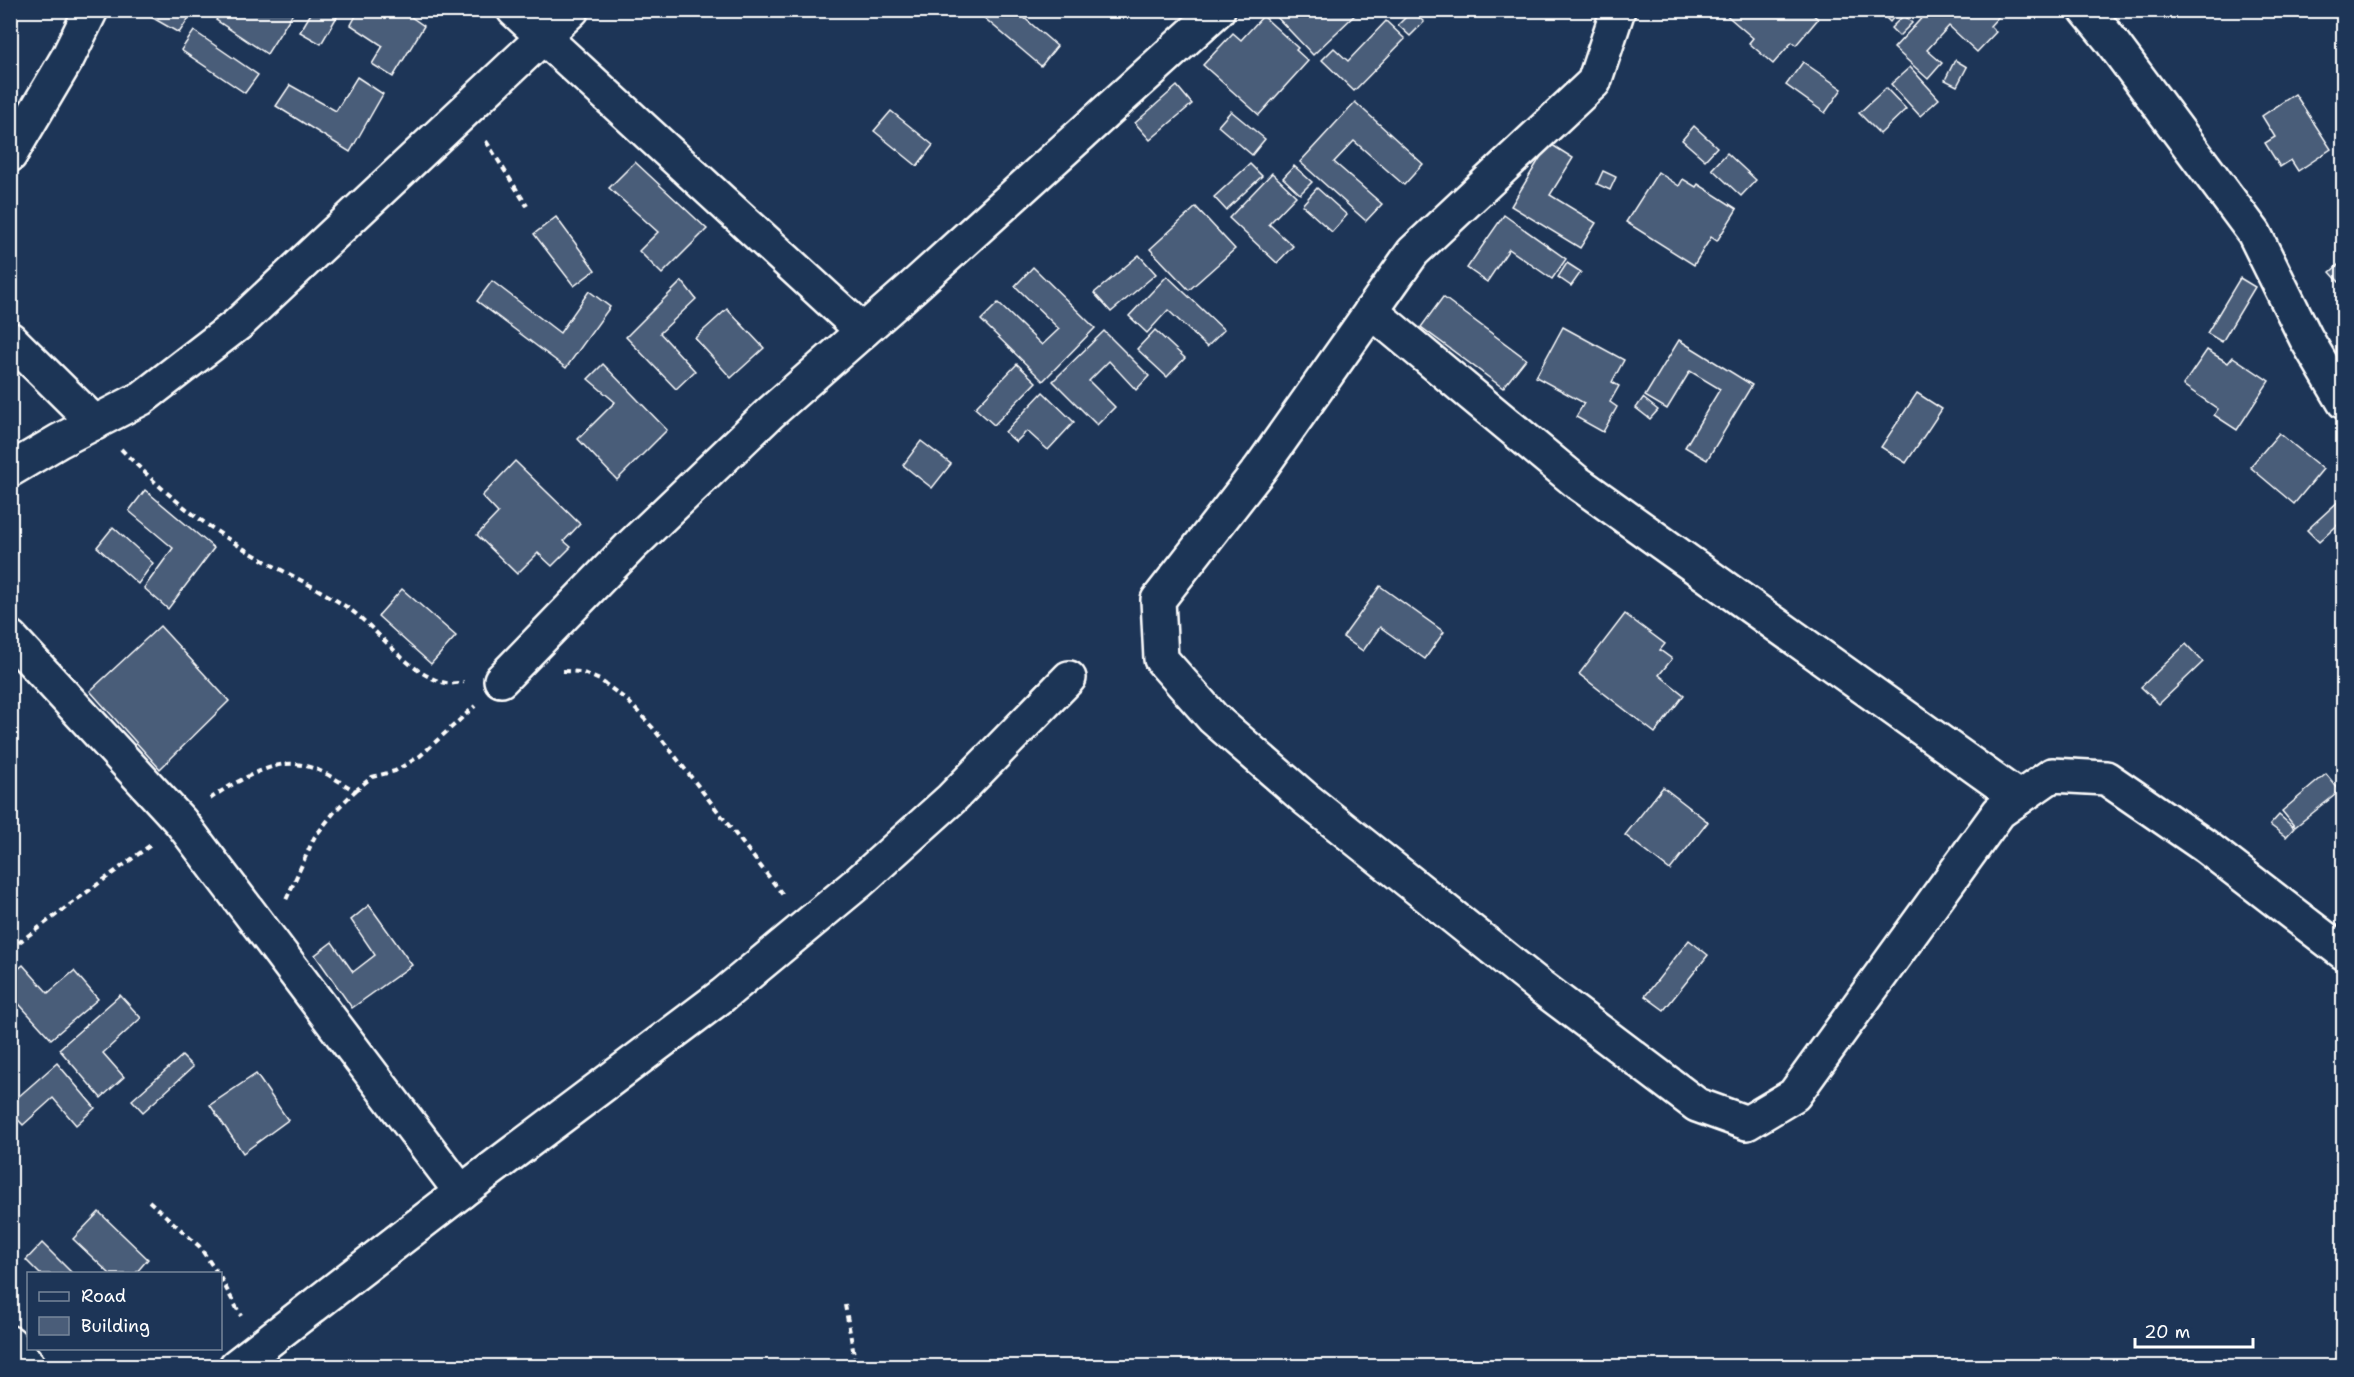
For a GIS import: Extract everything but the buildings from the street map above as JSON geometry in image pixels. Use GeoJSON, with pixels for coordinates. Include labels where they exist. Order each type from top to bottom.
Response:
{"type":"FeatureCollection","features":[{"type":"Feature","properties":{"kind":"street"},"geometry":{"type":"LineString","coordinates":[[10,155],[68,57],[91,10]]}},
{"type":"Feature","properties":{"kind":"street"},"geometry":{"type":"LineString","coordinates":[[514,10],[863,331]]}},
{"type":"Feature","properties":{"kind":"street"},"geometry":{"type":"LineString","coordinates":[[10,470],[59,441],[142,398],[238,324],[572,10]]}},
{"type":"Feature","properties":{"kind":"street"},"geometry":{"type":"LineString","coordinates":[[501,680],[640,537],[770,413],[1218,10]]}},
{"type":"Feature","properties":{"kind":"street"},"geometry":{"type":"LineString","coordinates":[[1618,10],[1594,82],[1413,252],[1260,469],[1158,600],[1161,659],[1213,718],[1297,792],[1541,987],[1697,1104],[1747,1123],[1794,1095],[1999,812],[2052,775],[2106,778],[2205,846],[2343,953]]}},
{"type":"Feature","properties":{"kind":"street"},"geometry":{"type":"LineString","coordinates":[[2086,10],[2254,233],[2306,338],[2343,402]]}},
{"type":"Feature","properties":{"kind":"street"},"geometry":{"type":"LineString","coordinates":[[1371,311],[1578,483],[2019,798]]}},
{"type":"Feature","properties":{"kind":"street"},"geometry":{"type":"LineString","coordinates":[[10,339],[95,423]]}},
{"type":"Feature","properties":{"kind":"street"},"geometry":{"type":"LineString","coordinates":[[10,637],[181,822],[461,1192]]}},
{"type":"Feature","properties":{"kind":"street"},"geometry":{"type":"LineString","coordinates":[[236,1366],[461,1192],[723,995],[859,882],[951,799],[1069,678]]}},
{"type":"Feature","properties":{"kind":"street"},"geometry":{"type":"LineString","coordinates":[[10,1342],[29,1366]]}},
{"type":"Feature","properties":{"kind":"path"},"geometry":{"type":"LineString","coordinates":[[467,109],[526,207]]}},
{"type":"Feature","properties":{"kind":"path"},"geometry":{"type":"LineString","coordinates":[[95,423],[172,499],[242,548],[351,610],[425,674],[447,683],[501,680],[552,670],[581,672],[600,680],[628,701],[653,728],[806,925]]}},
{"type":"Feature","properties":{"kind":"path"},"geometry":{"type":"LineString","coordinates":[[268,937],[314,838],[336,810],[372,777],[395,771],[420,756],[501,680]]}},
{"type":"Feature","properties":{"kind":"path"},"geometry":{"type":"LineString","coordinates":[[10,949],[226,788],[261,770],[295,763],[329,775],[355,791]]}},
{"type":"Feature","properties":{"kind":"path"},"geometry":{"type":"LineString","coordinates":[[149,1201],[199,1246],[217,1272]]}},
{"type":"Feature","properties":{"kind":"path"},"geometry":{"type":"LineString","coordinates":[[845,1305],[856,1366]]}}]}
